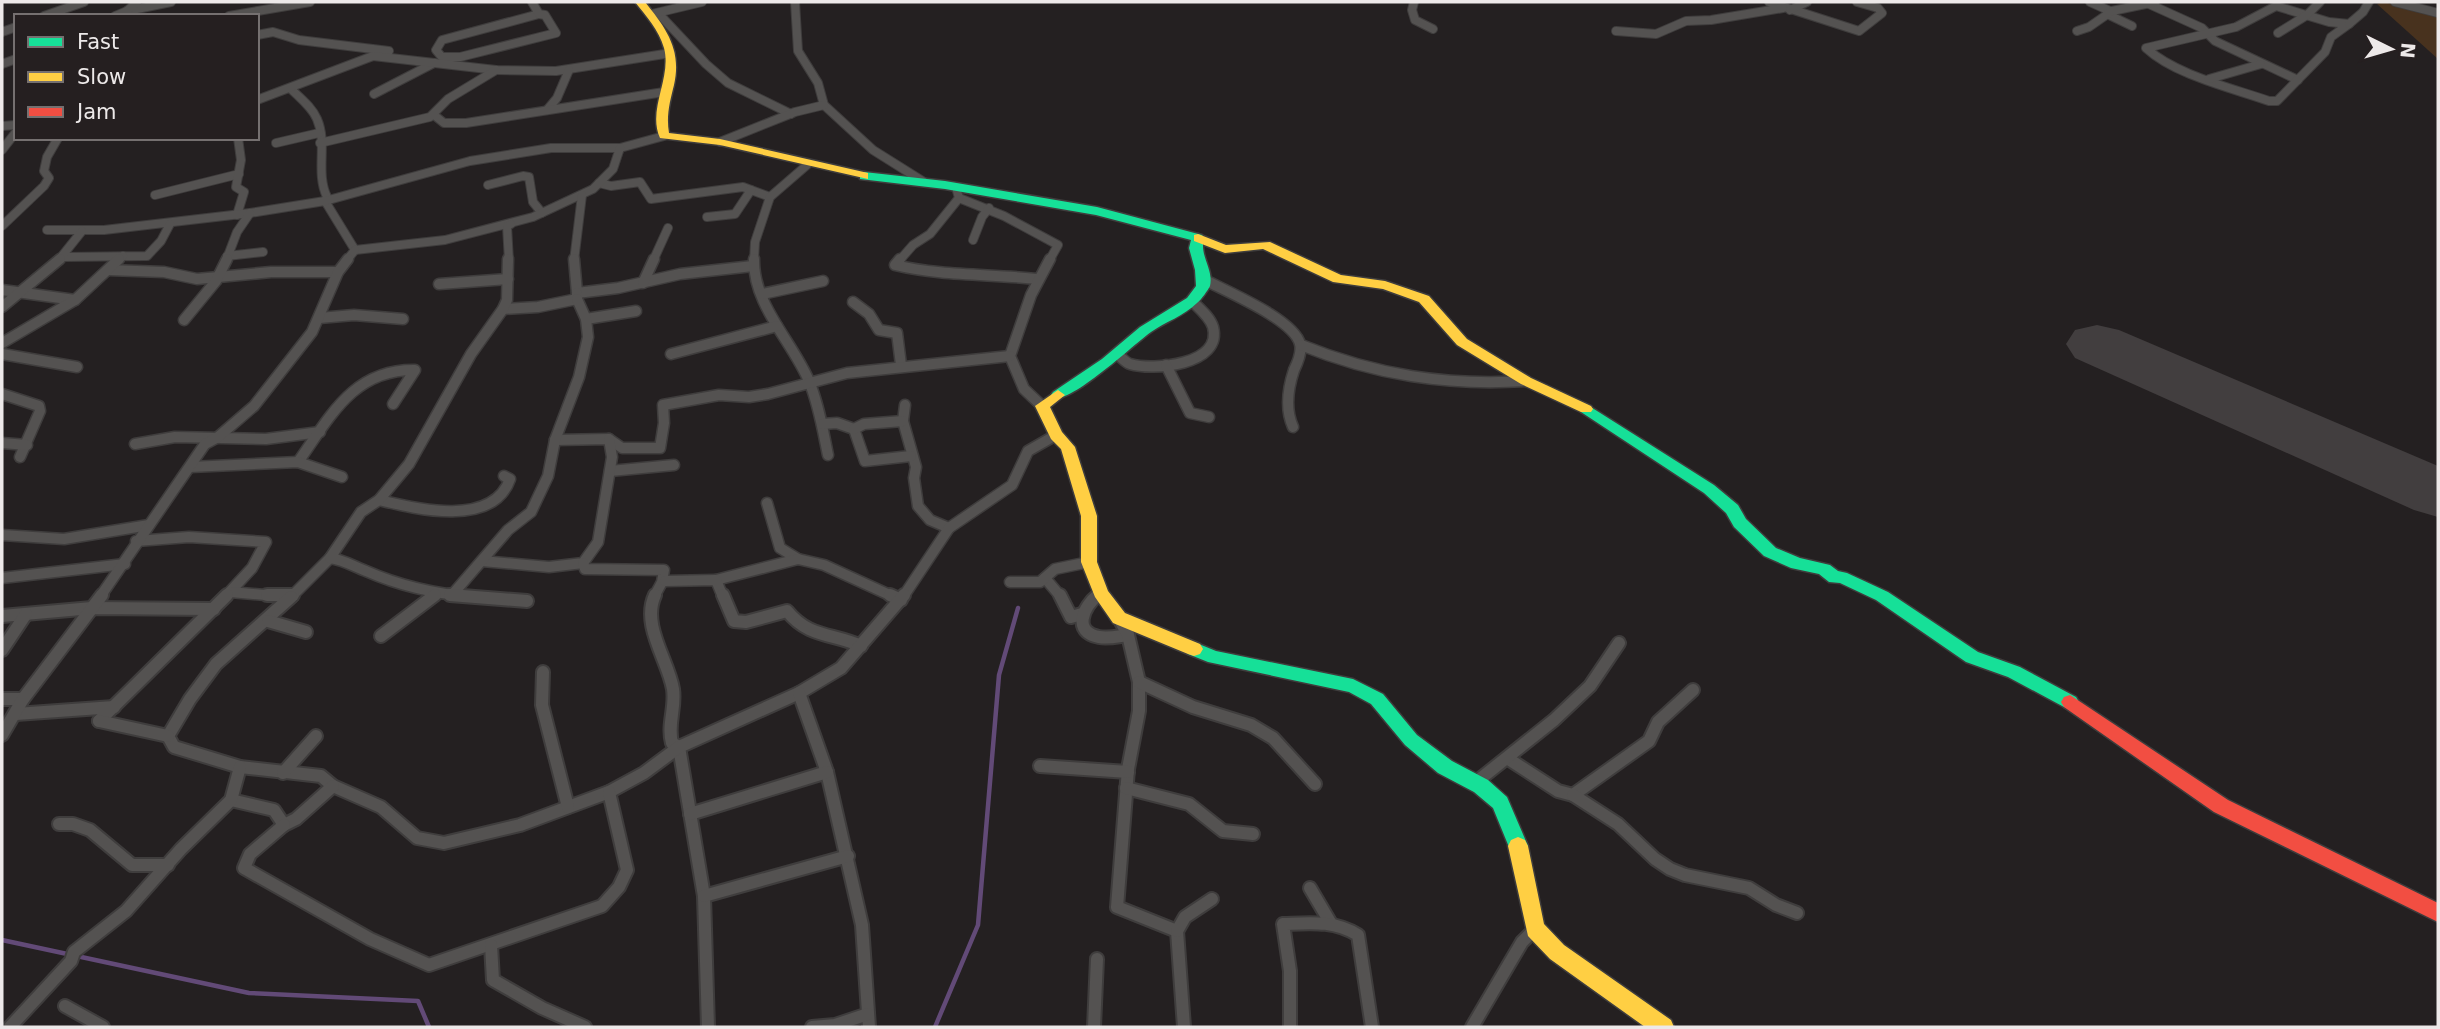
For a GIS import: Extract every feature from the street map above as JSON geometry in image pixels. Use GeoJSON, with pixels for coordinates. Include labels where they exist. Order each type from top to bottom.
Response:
{"type":"FeatureCollection","features":[{"type":"Feature","properties":{"kind":"street"},"geometry":{"type":"LineString","coordinates":[[50,14],[84,2]]}},
{"type":"Feature","properties":{"kind":"street"},"geometry":{"type":"LineString","coordinates":[[127,11],[137,2]]}},
{"type":"Feature","properties":{"kind":"street"},"geometry":{"type":"LineString","coordinates":[[120,14],[170,2]]}},
{"type":"Feature","properties":{"kind":"street"},"geometry":{"type":"LineString","coordinates":[[253,14],[310,2]]}},
{"type":"Feature","properties":{"kind":"street"},"geometry":{"type":"LineString","coordinates":[[532,2],[539,14]]}},
{"type":"Feature","properties":{"kind":"street"},"geometry":{"type":"LineString","coordinates":[[649,10],[702,2]]}},
{"type":"Feature","properties":{"kind":"street"},"geometry":{"type":"LineString","coordinates":[[796,2],[794,18],[798,50],[821,86],[824,105],[873,150],[923,182]]}},
{"type":"Feature","properties":{"kind":"street"},"geometry":{"type":"LineString","coordinates":[[1414,2],[1412,10],[1415,20],[1433,29]]}},
{"type":"Feature","properties":{"kind":"street"},"geometry":{"type":"LineString","coordinates":[[1769,2],[1863,31],[1882,13],[1878,8],[1857,2]]}},
{"type":"Feature","properties":{"kind":"street"},"geometry":{"type":"LineString","coordinates":[[1616,31],[1656,34],[1686,21],[1787,9],[1807,2]]}},
{"type":"Feature","properties":{"kind":"street"},"geometry":{"type":"LineString","coordinates":[[2090,2],[2132,26]]}},
{"type":"Feature","properties":{"kind":"street"},"geometry":{"type":"LineString","coordinates":[[2278,33],[2306,15],[2320,2]]}},
{"type":"Feature","properties":{"kind":"street"},"geometry":{"type":"LineString","coordinates":[[2349,24],[2329,22],[2273,6],[2250,21],[2146,48],[2149,53],[2174,66],[2272,102],[2281,99],[2325,52],[2331,37],[2349,24],[2354,17],[2363,12],[2369,2]]}},
{"type":"Feature","properties":{"kind":"street"},"geometry":{"type":"LineString","coordinates":[[2395,2],[2423,5],[2438,13]]}},
{"type":"Feature","properties":{"kind":"street"},"geometry":{"type":"LineString","coordinates":[[2077,31],[2089,27],[2109,13],[2154,3],[2202,28],[2215,41],[2298,80]]}},
{"type":"Feature","properties":{"kind":"street"},"geometry":{"type":"LineString","coordinates":[[259,18],[273,9]]}},
{"type":"Feature","properties":{"kind":"street"},"geometry":{"type":"LineString","coordinates":[[649,10],[671,54],[659,124],[664,136]]}},
{"type":"Feature","properties":{"kind":"street"},"geometry":{"type":"LineString","coordinates":[[649,10],[728,83],[791,114]]}},
{"type":"Feature","properties":{"kind":"street"},"geometry":{"type":"LineString","coordinates":[[259,99],[373,56],[439,59],[460,57],[556,33],[545,15],[539,14],[442,40],[436,50],[439,59]]}},
{"type":"Feature","properties":{"kind":"street"},"geometry":{"type":"LineString","coordinates":[[259,35],[273,32],[299,40],[439,59],[496,70],[569,70],[671,54]]}},
{"type":"Feature","properties":{"kind":"street"},"geometry":{"type":"LineString","coordinates":[[374,94],[439,59]]}},
{"type":"Feature","properties":{"kind":"street"},"geometry":{"type":"LineString","coordinates":[[2209,79],[2261,64]]}},
{"type":"Feature","properties":{"kind":"street"},"geometry":{"type":"LineString","coordinates":[[320,143],[434,115],[448,99],[496,70]]}},
{"type":"Feature","properties":{"kind":"street"},"geometry":{"type":"LineString","coordinates":[[547,110],[557,98],[569,70]]}},
{"type":"Feature","properties":{"kind":"street"},"geometry":{"type":"LineString","coordinates":[[291,89],[311,109],[319,122],[318,167],[327,197],[325,201],[355,250]]}},
{"type":"Feature","properties":{"kind":"street"},"geometry":{"type":"LineString","coordinates":[[434,115],[437,120],[450,124],[664,92]]}},
{"type":"Feature","properties":{"kind":"street"},"geometry":{"type":"LineString","coordinates":[[720,142],[791,114],[824,105]]}},
{"type":"Feature","properties":{"kind":"street"},"geometry":{"type":"LineString","coordinates":[[276,142],[319,133]]}},
{"type":"Feature","properties":{"kind":"street"},"geometry":{"type":"LineString","coordinates":[[2,150],[14,135]]}},
{"type":"Feature","properties":{"kind":"street"},"geometry":{"type":"LineString","coordinates":[[47,230],[82,231],[237,215],[325,201],[470,161],[551,148],[620,148],[664,136],[720,142],[807,165],[863,176],[923,182],[958,193],[1058,245],[1024,310],[1021,329],[1010,356],[1024,389],[1042,405],[1056,435],[1068,447],[1089,516],[1089,562],[1101,593],[1128,635],[1139,682],[1139,711],[1126,788],[1117,907],[1132,916],[1148,922],[1164,923],[1177,930]]}},
{"type":"Feature","properties":{"kind":"street"},"geometry":{"type":"LineString","coordinates":[[2,226],[44,186],[49,178],[44,171],[47,157],[57,140]]}},
{"type":"Feature","properties":{"kind":"street"},"geometry":{"type":"LineString","coordinates":[[237,215],[244,192],[236,187],[241,160],[238,140]]}},
{"type":"Feature","properties":{"kind":"street"},"geometry":{"type":"LineString","coordinates":[[2,735],[23,699],[125,564],[136,541],[205,444],[218,437],[254,406],[312,332],[338,272],[355,250],[445,240],[511,224],[542,213],[582,195],[599,183],[613,169],[620,148]]}},
{"type":"Feature","properties":{"kind":"street"},"geometry":{"type":"LineString","coordinates":[[807,165],[770,197],[755,242],[753,266],[777,326],[809,381],[828,455]]}},
{"type":"Feature","properties":{"kind":"street"},"geometry":{"type":"LineString","coordinates":[[155,195],[239,174]]}},
{"type":"Feature","properties":{"kind":"street"},"geometry":{"type":"LineString","coordinates":[[488,185],[523,176],[529,177],[532,203],[542,213]]}},
{"type":"Feature","properties":{"kind":"street"},"geometry":{"type":"LineString","coordinates":[[599,183],[611,186],[640,182],[651,199],[688,196],[734,187],[770,197]]}},
{"type":"Feature","properties":{"kind":"street"},"geometry":{"type":"LineString","coordinates":[[707,217],[735,214],[751,190]]}},
{"type":"Feature","properties":{"kind":"street"},"geometry":{"type":"LineString","coordinates":[[958,193],[1097,211],[1198,238],[1225,249],[1265,245],[1338,279],[1385,285],[1424,299],[1462,342],[1526,381],[1598,415],[1709,489],[1732,509],[1740,523],[1778,556],[1824,569],[1835,578],[1841,577],[1882,596],[1972,657],[2014,672],[2055,692],[2221,806],[2438,913]]}},
{"type":"Feature","properties":{"kind":"street"},"geometry":{"type":"LineString","coordinates":[[958,193],[930,234],[913,245],[895,265],[920,271],[984,273],[1038,279]]}},
{"type":"Feature","properties":{"kind":"street"},"geometry":{"type":"LineString","coordinates":[[452,595],[508,530],[531,512],[548,476],[555,440],[579,377],[588,337],[586,319],[577,296],[573,273],[582,195]]}},
{"type":"Feature","properties":{"kind":"street"},"geometry":{"type":"LineString","coordinates":[[973,240],[982,217],[989,208]]}},
{"type":"Feature","properties":{"kind":"street"},"geometry":{"type":"LineString","coordinates":[[184,320],[219,275],[235,244],[235,232],[250,213]]}},
{"type":"Feature","properties":{"kind":"street"},"geometry":{"type":"LineString","coordinates":[[63,257],[147,256],[170,224]]}},
{"type":"Feature","properties":{"kind":"street"},"geometry":{"type":"LineString","coordinates":[[168,736],[202,682],[236,644],[268,621],[330,558],[361,512],[379,500],[409,464],[471,354],[507,300],[507,226],[511,224]]}},
{"type":"Feature","properties":{"kind":"street"},"geometry":{"type":"LineString","coordinates":[[643,283],[668,228]]}},
{"type":"Feature","properties":{"kind":"street"},"geometry":{"type":"LineString","coordinates":[[2,307],[63,257],[82,231]]}},
{"type":"Feature","properties":{"kind":"street"},"geometry":{"type":"LineString","coordinates":[[1042,405],[1112,358],[1145,330],[1192,301],[1203,286],[1195,248],[1198,238]]}},
{"type":"Feature","properties":{"kind":"street"},"geometry":{"type":"LineString","coordinates":[[227,256],[263,252]]}},
{"type":"Feature","properties":{"kind":"street"},"geometry":{"type":"LineString","coordinates":[[2,343],[75,300],[123,256]]}},
{"type":"Feature","properties":{"kind":"street"},"geometry":{"type":"LineString","coordinates":[[503,309],[538,307],[680,274],[753,266]]}},
{"type":"Feature","properties":{"kind":"street"},"geometry":{"type":"LineString","coordinates":[[109,270],[164,272],[197,278],[271,272],[338,272]]}},
{"type":"Feature","properties":{"kind":"street"},"geometry":{"type":"LineString","coordinates":[[439,284],[508,279]]}},
{"type":"Feature","properties":{"kind":"street"},"geometry":{"type":"LineString","coordinates":[[1203,279],[1275,317],[1296,334],[1301,345],[1300,355],[1292,376],[1287,413],[1293,427]]}},
{"type":"Feature","properties":{"kind":"street"},"geometry":{"type":"LineString","coordinates":[[762,294],[822,281]]}},
{"type":"Feature","properties":{"kind":"street"},"geometry":{"type":"LineString","coordinates":[[2,290],[75,300]]}},
{"type":"Feature","properties":{"kind":"street"},"geometry":{"type":"LineString","coordinates":[[1112,358],[1129,364],[1166,365],[1199,359],[1213,338],[1212,324],[1192,301]]}},
{"type":"Feature","properties":{"kind":"street"},"geometry":{"type":"LineString","coordinates":[[853,302],[865,308],[879,330],[892,330],[897,333],[901,365]]}},
{"type":"Feature","properties":{"kind":"street"},"geometry":{"type":"LineString","coordinates":[[586,319],[636,311]]}},
{"type":"Feature","properties":{"kind":"street"},"geometry":{"type":"LineString","coordinates":[[319,318],[354,315],[403,319]]}},
{"type":"Feature","properties":{"kind":"street"},"geometry":{"type":"LineString","coordinates":[[671,354],[777,326]]}},
{"type":"Feature","properties":{"kind":"street"},"geometry":{"type":"LineString","coordinates":[[1301,345],[1365,370],[1386,372],[1414,381],[1445,384],[1526,381]]}},
{"type":"Feature","properties":{"kind":"street"},"geometry":{"type":"LineString","coordinates":[[2,354],[77,367]]}},
{"type":"Feature","properties":{"kind":"street"},"geometry":{"type":"LineString","coordinates":[[555,440],[609,439],[622,448],[660,448],[664,423],[663,405],[719,395],[749,397],[768,394],[809,381],[901,365],[1010,356]]}},
{"type":"Feature","properties":{"kind":"street"},"geometry":{"type":"LineString","coordinates":[[1166,365],[1173,374],[1177,396],[1189,413],[1209,417]]}},
{"type":"Feature","properties":{"kind":"street"},"geometry":{"type":"LineString","coordinates":[[298,462],[340,405],[363,381],[380,372],[415,370],[393,404]]}},
{"type":"Feature","properties":{"kind":"street"},"geometry":{"type":"LineString","coordinates":[[2,394],[39,406],[40,411],[20,457]]}},
{"type":"Feature","properties":{"kind":"street"},"geometry":{"type":"LineString","coordinates":[[905,405],[904,421],[916,467],[914,478],[919,506],[930,520],[950,528]]}},
{"type":"Feature","properties":{"kind":"street"},"geometry":{"type":"LineString","coordinates":[[822,424],[837,423],[855,429],[864,424],[904,421]]}},
{"type":"Feature","properties":{"kind":"street"},"geometry":{"type":"LineString","coordinates":[[855,429],[865,461],[911,456]]}},
{"type":"Feature","properties":{"kind":"street"},"geometry":{"type":"LineString","coordinates":[[135,444],[175,437],[266,439],[320,432]]}},
{"type":"Feature","properties":{"kind":"street"},"geometry":{"type":"LineString","coordinates":[[136,541],[189,537],[266,542],[252,568],[230,592],[99,721],[168,736],[174,747],[240,767],[321,776],[333,786],[381,807],[417,838],[444,843],[520,825],[609,792],[644,773],[679,747],[799,693],[841,668],[901,600],[950,528],[980,504],[1002,494],[1012,485],[1028,451],[1056,435]]}},
{"type":"Feature","properties":{"kind":"street"},"geometry":{"type":"LineString","coordinates":[[609,439],[613,444],[614,459],[596,529],[598,542],[583,563],[584,569],[664,570],[665,580],[651,602],[650,612],[666,661],[675,702],[667,725],[672,743],[679,747]]}},
{"type":"Feature","properties":{"kind":"street"},"geometry":{"type":"LineString","coordinates":[[2,443],[27,445]]}},
{"type":"Feature","properties":{"kind":"street"},"geometry":{"type":"LineString","coordinates":[[190,467],[298,462],[342,477]]}},
{"type":"Feature","properties":{"kind":"street"},"geometry":{"type":"LineString","coordinates":[[610,471],[674,465]]}},
{"type":"Feature","properties":{"kind":"street"},"geometry":{"type":"LineString","coordinates":[[379,500],[443,513],[475,508],[501,495],[510,479],[504,476]]}},
{"type":"Feature","properties":{"kind":"street"},"geometry":{"type":"LineString","coordinates":[[767,503],[780,548],[798,559],[824,565],[865,586],[901,600]]}},
{"type":"Feature","properties":{"kind":"street"},"geometry":{"type":"LineString","coordinates":[[4,538],[64,539],[149,525]]}},
{"type":"Feature","properties":{"kind":"street"},"geometry":{"type":"LineString","coordinates":[[330,558],[347,561],[365,571],[436,594],[527,601]]}},
{"type":"Feature","properties":{"kind":"street"},"geometry":{"type":"LineString","coordinates":[[665,580],[716,580],[798,559]]}},
{"type":"Feature","properties":{"kind":"street"},"geometry":{"type":"LineString","coordinates":[[482,561],[549,567],[583,563]]}},
{"type":"Feature","properties":{"kind":"street"},"geometry":{"type":"LineString","coordinates":[[1010,582],[1033,584],[1055,569],[1089,562]]}},
{"type":"Feature","properties":{"kind":"street"},"geometry":{"type":"LineString","coordinates":[[2,578],[125,564]]}},
{"type":"Feature","properties":{"kind":"street"},"geometry":{"type":"LineString","coordinates":[[1045,578],[1058,592],[1071,617],[1082,614]]}},
{"type":"Feature","properties":{"kind":"street"},"geometry":{"type":"LineString","coordinates":[[716,580],[734,621],[746,622],[787,611],[808,632],[849,639],[861,646]]}},
{"type":"Feature","properties":{"kind":"street"},"geometry":{"type":"LineString","coordinates":[[230,592],[291,597]]}},
{"type":"Feature","properties":{"kind":"street"},"geometry":{"type":"LineString","coordinates":[[1101,593],[1093,597],[1082,614],[1083,627],[1089,634],[1103,638],[1128,635]]}},
{"type":"Feature","properties":{"kind":"street"},"geometry":{"type":"LineString","coordinates":[[381,636],[436,594]]}},
{"type":"Feature","properties":{"kind":"street"},"geometry":{"type":"LineString","coordinates":[[2,616],[92,608],[215,608]]}},
{"type":"Feature","properties":{"kind":"street"},"geometry":{"type":"LineString","coordinates":[[2,650],[26,614]]}},
{"type":"Feature","properties":{"kind":"street"},"geometry":{"type":"LineString","coordinates":[[1119,618],[1214,657],[1353,686],[1377,699],[1411,740],[1445,767],[1475,783],[1500,803],[1519,849],[1535,929],[1557,952],[1663,1027]]}},
{"type":"Feature","properties":{"kind":"street"},"geometry":{"type":"LineString","coordinates":[[268,621],[306,632]]}},
{"type":"Feature","properties":{"kind":"street"},"geometry":{"type":"LineString","coordinates":[[1475,783],[1554,720],[1590,686],[1619,643]]}},
{"type":"Feature","properties":{"kind":"street"},"geometry":{"type":"LineString","coordinates":[[543,672],[542,705],[568,807]]}},
{"type":"Feature","properties":{"kind":"street"},"geometry":{"type":"LineString","coordinates":[[1139,682],[1193,707],[1251,725],[1273,738],[1315,784]]}},
{"type":"Feature","properties":{"kind":"street"},"geometry":{"type":"LineString","coordinates":[[1573,795],[1649,741],[1658,722],[1693,690]]}},
{"type":"Feature","properties":{"kind":"street"},"geometry":{"type":"LineString","coordinates":[[799,693],[827,772],[848,856],[862,925],[869,1021],[812,1027]]}},
{"type":"Feature","properties":{"kind":"street"},"geometry":{"type":"LineString","coordinates":[[2,699],[23,699]]}},
{"type":"Feature","properties":{"kind":"street"},"geometry":{"type":"LineString","coordinates":[[16,714],[114,707]]}},
{"type":"Feature","properties":{"kind":"street"},"geometry":{"type":"LineString","coordinates":[[284,773],[316,736]]}},
{"type":"Feature","properties":{"kind":"street"},"geometry":{"type":"LineString","coordinates":[[679,747],[704,896],[708,1027]]}},
{"type":"Feature","properties":{"kind":"street"},"geometry":{"type":"LineString","coordinates":[[1507,758],[1558,791],[1573,795],[1618,824],[1655,859],[1670,869],[1685,875],[1749,888],[1776,905],[1797,913]]}},
{"type":"Feature","properties":{"kind":"street"},"geometry":{"type":"LineString","coordinates":[[1040,766],[1128,772]]}},
{"type":"Feature","properties":{"kind":"street"},"geometry":{"type":"LineString","coordinates":[[10,1027],[71,961],[74,952],[126,911],[231,800],[240,767]]}},
{"type":"Feature","properties":{"kind":"street"},"geometry":{"type":"LineString","coordinates":[[690,814],[827,772]]}},
{"type":"Feature","properties":{"kind":"street"},"geometry":{"type":"LineString","coordinates":[[333,786],[250,855],[244,868],[370,939],[429,965],[601,906],[619,887],[627,870],[609,792]]}},
{"type":"Feature","properties":{"kind":"street"},"geometry":{"type":"LineString","coordinates":[[1126,788],[1189,804],[1223,831],[1253,834]]}},
{"type":"Feature","properties":{"kind":"street"},"geometry":{"type":"LineString","coordinates":[[231,800],[274,810],[284,825]]}},
{"type":"Feature","properties":{"kind":"street"},"geometry":{"type":"LineString","coordinates":[[59,824],[73,824],[90,830],[132,865],[168,865]]}},
{"type":"Feature","properties":{"kind":"street"},"geometry":{"type":"LineString","coordinates":[[704,896],[848,856]]}},
{"type":"Feature","properties":{"kind":"street"},"geometry":{"type":"LineString","coordinates":[[1310,888],[1330,922]]}},
{"type":"Feature","properties":{"kind":"street"},"geometry":{"type":"LineString","coordinates":[[1184,1027],[1177,930],[1185,917],[1212,899]]}},
{"type":"Feature","properties":{"kind":"street"},"geometry":{"type":"LineString","coordinates":[[1290,1027],[1290,971],[1283,924],[1330,922],[1349,928],[1359,935],[1372,1027]]}},
{"type":"Feature","properties":{"kind":"street"},"geometry":{"type":"LineString","coordinates":[[1473,1027],[1522,942],[1535,929]]}},
{"type":"Feature","properties":{"kind":"street"},"geometry":{"type":"LineString","coordinates":[[491,945],[493,980],[542,1008],[585,1027]]}},
{"type":"Feature","properties":{"kind":"street"},"geometry":{"type":"LineString","coordinates":[[1094,1027],[1097,959]]}},
{"type":"Feature","properties":{"kind":"street"},"geometry":{"type":"LineString","coordinates":[[65,1006],[103,1027]]}},
{"type":"Feature","properties":{"kind":"shaded area"},"geometry":{"type":"Polygon","coordinates":[[[2384,2],[2438,16],[2438,59],[2377,4],[2384,2]]]}},
{"type":"Feature","properties":{"kind":"waterway"},"geometry":{"type":"LineString","coordinates":[[935,1027],[978,925],[999,675],[1018,608]]}},
{"type":"Feature","properties":{"kind":"waterway"},"geometry":{"type":"LineString","coordinates":[[2,940],[249,993],[418,1001],[429,1027]]}},
{"type":"Feature","properties":{"kind":"runway"},"geometry":{"type":"LineString","coordinates":[[2097,344],[2438,493]]}},
{"type":"Feature","properties":{"kind":"traffic: fast"},"geometry":{"type":"LineString","coordinates":[[864,176],[945,185],[1097,211],[1198,238],[1195,248],[1202,270],[1203,286],[1192,301],[1145,330],[1107,362],[1058,395]]}},
{"type":"Feature","properties":{"kind":"traffic: fast"},"geometry":{"type":"LineString","coordinates":[[1586,409],[1709,489],[1732,509],[1740,523],[1770,552],[1797,564],[1824,569],[1835,578],[1841,577],[1882,596],[1972,657],[2014,672],[2070,702]]}},
{"type":"Feature","properties":{"kind":"traffic: fast"},"geometry":{"type":"LineString","coordinates":[[1194,649],[1214,657],[1353,686],[1377,699],[1411,740],[1445,767],[1481,786],[1500,803],[1518,846]]}},
{"type":"Feature","properties":{"kind":"traffic: slow"},"geometry":{"type":"LineString","coordinates":[[640,2],[668,42],[672,59],[662,113],[664,136],[720,142],[864,176]]}},
{"type":"Feature","properties":{"kind":"traffic: slow"},"geometry":{"type":"LineString","coordinates":[[1198,238],[1225,249],[1265,245],[1338,279],[1385,285],[1424,299],[1462,342],[1526,381],[1586,409]]}},
{"type":"Feature","properties":{"kind":"traffic: slow"},"geometry":{"type":"LineString","coordinates":[[1058,395],[1042,406],[1056,435],[1068,447],[1089,516],[1089,562],[1101,593],[1119,618],[1194,649]]}},
{"type":"Feature","properties":{"kind":"traffic: slow"},"geometry":{"type":"LineString","coordinates":[[1518,846],[1535,929],[1557,952],[1663,1027]]}},
{"type":"Feature","properties":{"kind":"traffic: jam"},"geometry":{"type":"LineString","coordinates":[[2070,702],[2221,806],[2438,913]]}}]}
